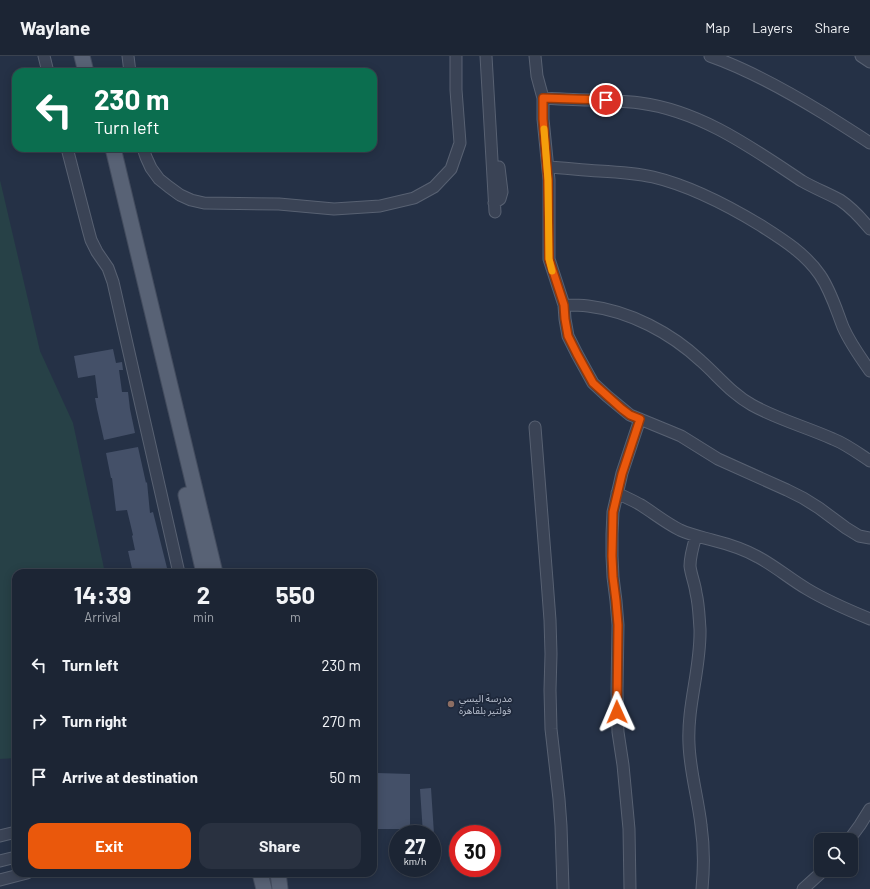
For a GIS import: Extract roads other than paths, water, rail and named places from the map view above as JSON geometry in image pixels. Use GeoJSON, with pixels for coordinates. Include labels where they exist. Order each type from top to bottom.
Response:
{"type":"FeatureCollection","features":[{"type":"Feature","properties":{"kind":"main road"},"geometry":{"type":"LineString","coordinates":[[82,56],[85,68]]}},
{"type":"Feature","properties":{"kind":"main road"},"geometry":{"type":"LineString","coordinates":[[92,56],[95,68]]}},
{"type":"Feature","properties":{"kind":"main road"},"geometry":{"type":"LineString","coordinates":[[105,152],[203,569]]}},
{"type":"Feature","properties":{"kind":"main road"},"geometry":{"type":"LineString","coordinates":[[115,152],[138,256],[214,569]]}},
{"type":"Feature","properties":{"kind":"main road"},"geometry":{"type":"LineString","coordinates":[[261,877],[264,889]]}},
{"type":"Feature","properties":{"kind":"main road"},"geometry":{"type":"LineString","coordinates":[[278,877],[280,889]]}},
{"type":"Feature","properties":{"kind":"street"},"geometry":{"type":"LineString","coordinates":[[44,56],[47,68]]}},
{"type":"Feature","properties":{"kind":"street"},"geometry":{"type":"LineString","coordinates":[[128,56],[130,68]]}},
{"type":"Feature","properties":{"kind":"street"},"geometry":{"type":"LineString","coordinates":[[144,152],[159,179],[169,188],[191,200],[204,203],[278,204],[334,209],[380,206],[414,198],[434,187],[451,169],[460,143],[456,90],[456,56]]}},
{"type":"Feature","properties":{"kind":"street"},"geometry":{"type":"LineString","coordinates":[[486,56],[495,208],[502,192],[496,129],[493,56]]}},
{"type":"Feature","properties":{"kind":"street"},"geometry":{"type":"LineString","coordinates":[[535,56],[537,76],[543,98],[543,119],[548,167],[549,259],[564,305],[568,336],[593,383],[630,415],[669,430],[718,459],[803,498],[859,536],[870,538]]}},
{"type":"Feature","properties":{"kind":"street"},"geometry":{"type":"LineString","coordinates":[[710,56],[737,66],[801,99],[870,143]]}},
{"type":"Feature","properties":{"kind":"street"},"geometry":{"type":"LineString","coordinates":[[861,56],[870,62]]}},
{"type":"Feature","properties":{"kind":"street"},"geometry":{"type":"LineString","coordinates":[[543,98],[618,100],[663,107],[685,114],[733,137],[806,183],[840,200],[858,215],[870,229]]}},
{"type":"Feature","properties":{"kind":"street"},"geometry":{"type":"LineString","coordinates":[[68,152],[91,240],[108,268],[113,282],[178,569]]}},
{"type":"Feature","properties":{"kind":"street"},"geometry":{"type":"LineString","coordinates":[[548,167],[627,172],[678,184],[724,205],[791,245],[813,265],[820,275],[832,296],[849,339],[855,350],[870,370]]}},
{"type":"Feature","properties":{"kind":"street"},"geometry":{"type":"LineString","coordinates":[[564,305],[588,306],[609,310],[635,319],[656,329],[687,349],[732,390],[751,404],[771,414],[835,439],[870,461]]}},
{"type":"Feature","properties":{"kind":"street"},"geometry":{"type":"LineString","coordinates":[[630,889],[629,829],[623,765],[618,732],[618,625],[612,556],[613,512],[622,474],[640,419]]}},
{"type":"Feature","properties":{"kind":"street"},"geometry":{"type":"LineString","coordinates":[[535,427],[552,654],[550,710],[561,826],[562,889]]}},
{"type":"Feature","properties":{"kind":"street"},"geometry":{"type":"LineString","coordinates":[[617,493],[630,499],[667,523],[681,530],[696,536],[727,544],[757,556],[820,596],[870,619]]}},
{"type":"Feature","properties":{"kind":"street"},"geometry":{"type":"LineString","coordinates":[[696,536],[690,566],[698,602],[700,646],[689,713],[689,744],[692,774],[701,825],[703,855],[702,889]]}},
{"type":"Feature","properties":{"kind":"street"},"geometry":{"type":"LineString","coordinates":[[854,833],[870,809]]}},
{"type":"Feature","properties":{"kind":"street"},"geometry":{"type":"LineString","coordinates":[[0,836],[12,833]]}},
{"type":"Feature","properties":{"kind":"street"},"geometry":{"type":"LineString","coordinates":[[0,861],[12,858]]}},
{"type":"Feature","properties":{"kind":"street"},"geometry":{"type":"LineString","coordinates":[[0,880],[12,877]]}},
{"type":"Feature","properties":{"kind":"street"},"geometry":{"type":"LineString","coordinates":[[803,889],[816,877]]}},
{"type":"Feature","properties":{"kind":"place","name":"مدرسة اليسي فولتير بلقاهرة"},"geometry":{"type":"Point","coordinates":[451,704]}}]}
